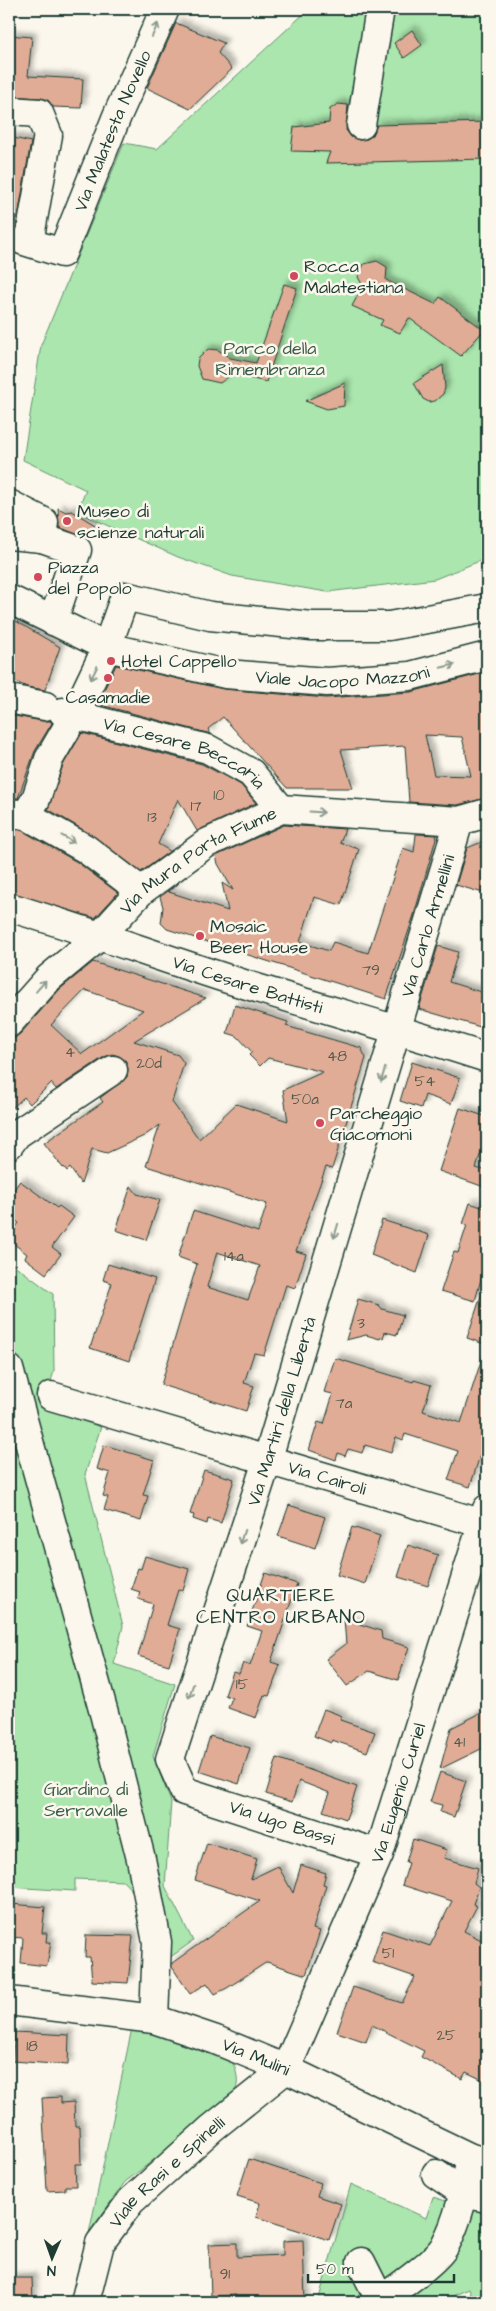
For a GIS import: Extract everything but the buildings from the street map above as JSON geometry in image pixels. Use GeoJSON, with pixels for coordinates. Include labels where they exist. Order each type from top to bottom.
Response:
{"type":"FeatureCollection","features":[{"type":"Feature","properties":{"kind":"street","name":"Via Malatesta Novello"},"geometry":{"type":"LineString","coordinates":[[9,111],[39,113],[48,135],[27,241],[62,253],[117,116],[165,9]]}},
{"type":"Feature","properties":{"kind":"street"},"geometry":{"type":"LineString","coordinates":[[361,125],[380,9]]}},
{"type":"Feature","properties":{"kind":"street"},"geometry":{"type":"LineString","coordinates":[[9,504],[44,522],[42,538]]}},
{"type":"Feature","properties":{"kind":"street"},"geometry":{"type":"LineString","coordinates":[[9,535],[42,538],[77,550],[53,622]]}},
{"type":"Feature","properties":{"kind":"street"},"geometry":{"type":"LineString","coordinates":[[141,890],[86,849],[17,814],[36,799],[49,759],[60,711],[107,647],[126,596],[210,616],[312,626],[389,626],[487,608]]}},
{"type":"Feature","properties":{"kind":"street"},"geometry":{"type":"LineString","coordinates":[[9,599],[107,647]]}},
{"type":"Feature","properties":{"kind":"street","name":"Viale Jacopo Mazzoni"},"geometry":{"type":"LineString","coordinates":[[107,647],[226,674],[327,682],[410,676],[487,656]]}},
{"type":"Feature","properties":{"kind":"street","name":"Via Cesare Beccaria"},"geometry":{"type":"LineString","coordinates":[[9,700],[60,711],[208,749],[251,773],[281,810]]}},
{"type":"Feature","properties":{"kind":"street","name":"Via Mura Porta Fiume"},"geometry":{"type":"LineString","coordinates":[[9,1023],[49,978],[102,935],[141,890],[207,843],[281,810],[459,821],[487,813]]}},
{"type":"Feature","properties":{"kind":"street","name":"Via Carlo Armellini"},"geometry":{"type":"LineString","coordinates":[[396,1029],[459,821]]}},
{"type":"Feature","properties":{"kind":"street","name":"Via Cesare Battisti"},"geometry":{"type":"LineString","coordinates":[[9,907],[102,935],[247,985],[487,1058]]}},
{"type":"Feature","properties":{"kind":"street","name":"Via Martiri della Libertà"},"geometry":{"type":"LineString","coordinates":[[184,1791],[170,1759],[267,1461],[396,1029]]}},
{"type":"Feature","properties":{"kind":"street"},"geometry":{"type":"LineString","coordinates":[[9,1145],[18,1134],[113,1070]]}},
{"type":"Feature","properties":{"kind":"street"},"geometry":{"type":"LineString","coordinates":[[9,1369],[104,1713],[141,1859],[157,1942],[154,2019]]}},
{"type":"Feature","properties":{"kind":"street","name":"Via Cairoli"},"geometry":{"type":"LineString","coordinates":[[51,1396],[267,1461],[486,1519]]}},
{"type":"Feature","properties":{"kind":"street","name":"Via Eugenio Curiel"},"geometry":{"type":"LineString","coordinates":[[286,2069],[379,1854],[486,1519]]}},
{"type":"Feature","properties":{"kind":"street","name":"Via Ugo Bassi"},"geometry":{"type":"LineString","coordinates":[[184,1791],[379,1854]]}},
{"type":"Feature","properties":{"kind":"street","name":"Via Mulini"},"geometry":{"type":"LineString","coordinates":[[9,2001],[154,2019],[216,2040],[286,2069],[479,2160]]}},
{"type":"Feature","properties":{"kind":"street","name":"Viale Rasi e Spinelli"},"geometry":{"type":"LineString","coordinates":[[86,2302],[100,2242],[131,2201],[212,2128],[286,2069]]}},
{"type":"Feature","properties":{"kind":"street"},"geometry":{"type":"LineString","coordinates":[[361,2262],[377,2301],[420,2270],[443,2248],[476,2195],[479,2160]]}},
{"type":"Feature","properties":{"kind":"street"},"geometry":{"type":"LineString","coordinates":[[436,2174],[476,2195]]}},
{"type":"Feature","properties":{"kind":"green space","name":"Parco della Rimembranza"},"geometry":{"type":"Polygon","coordinates":[[[309,9],[487,9],[487,558],[435,579],[327,592],[232,576],[178,557],[77,512],[86,490],[23,460],[41,345],[124,143],[157,149],[309,9]]]}},
{"type":"Feature","properties":{"kind":"green space","name":"Giardino di Serravalle"},"geometry":{"type":"Polygon","coordinates":[[[9,1261],[53,1294],[54,1371],[43,1408],[101,1427],[85,1474],[123,1626],[114,1664],[175,1684],[153,1756],[171,1802],[165,1886],[193,1941],[165,1961],[138,1897],[123,1881],[75,1879],[75,1891],[9,1887],[9,1261]]]}},
{"type":"Feature","properties":{"kind":"green space"},"geometry":{"type":"Polygon","coordinates":[[[132,2028],[151,2032],[233,2063],[237,2076],[237,2086],[224,2106],[125,2182],[89,2233],[132,2028]]]}},
{"type":"Feature","properties":{"kind":"green space"},"geometry":{"type":"Polygon","coordinates":[[[351,2184],[426,2218],[433,2197],[487,2214],[487,2302],[473,2302],[469,2289],[438,2302],[318,2302],[351,2184]]]}},
{"type":"Feature","properties":{"kind":"place","name":"Rocca Malatestiana"},"geometry":{"type":"Point","coordinates":[294,276]}},
{"type":"Feature","properties":{"kind":"place","name":"Museo di scienze naturali"},"geometry":{"type":"Point","coordinates":[67,521]}},
{"type":"Feature","properties":{"kind":"place","name":"Piazza del Popolo"},"geometry":{"type":"Point","coordinates":[38,577]}},
{"type":"Feature","properties":{"kind":"place","name":"Hotel Cappello"},"geometry":{"type":"Point","coordinates":[111,661]}},
{"type":"Feature","properties":{"kind":"place","name":"Casamadie"},"geometry":{"type":"Point","coordinates":[108,678]}},
{"type":"Feature","properties":{"kind":"place","name":"Mosaic Beer House"},"geometry":{"type":"Point","coordinates":[200,936]}},
{"type":"Feature","properties":{"kind":"place","name":"Parcheggio Giacomoni"},"geometry":{"type":"Point","coordinates":[320,1123]}},
{"type":"Feature","properties":{"kind":"district","name":"QUARTIERE CENTRO URBANO"},"geometry":{"type":"Point","coordinates":[281,1606]}}]}
